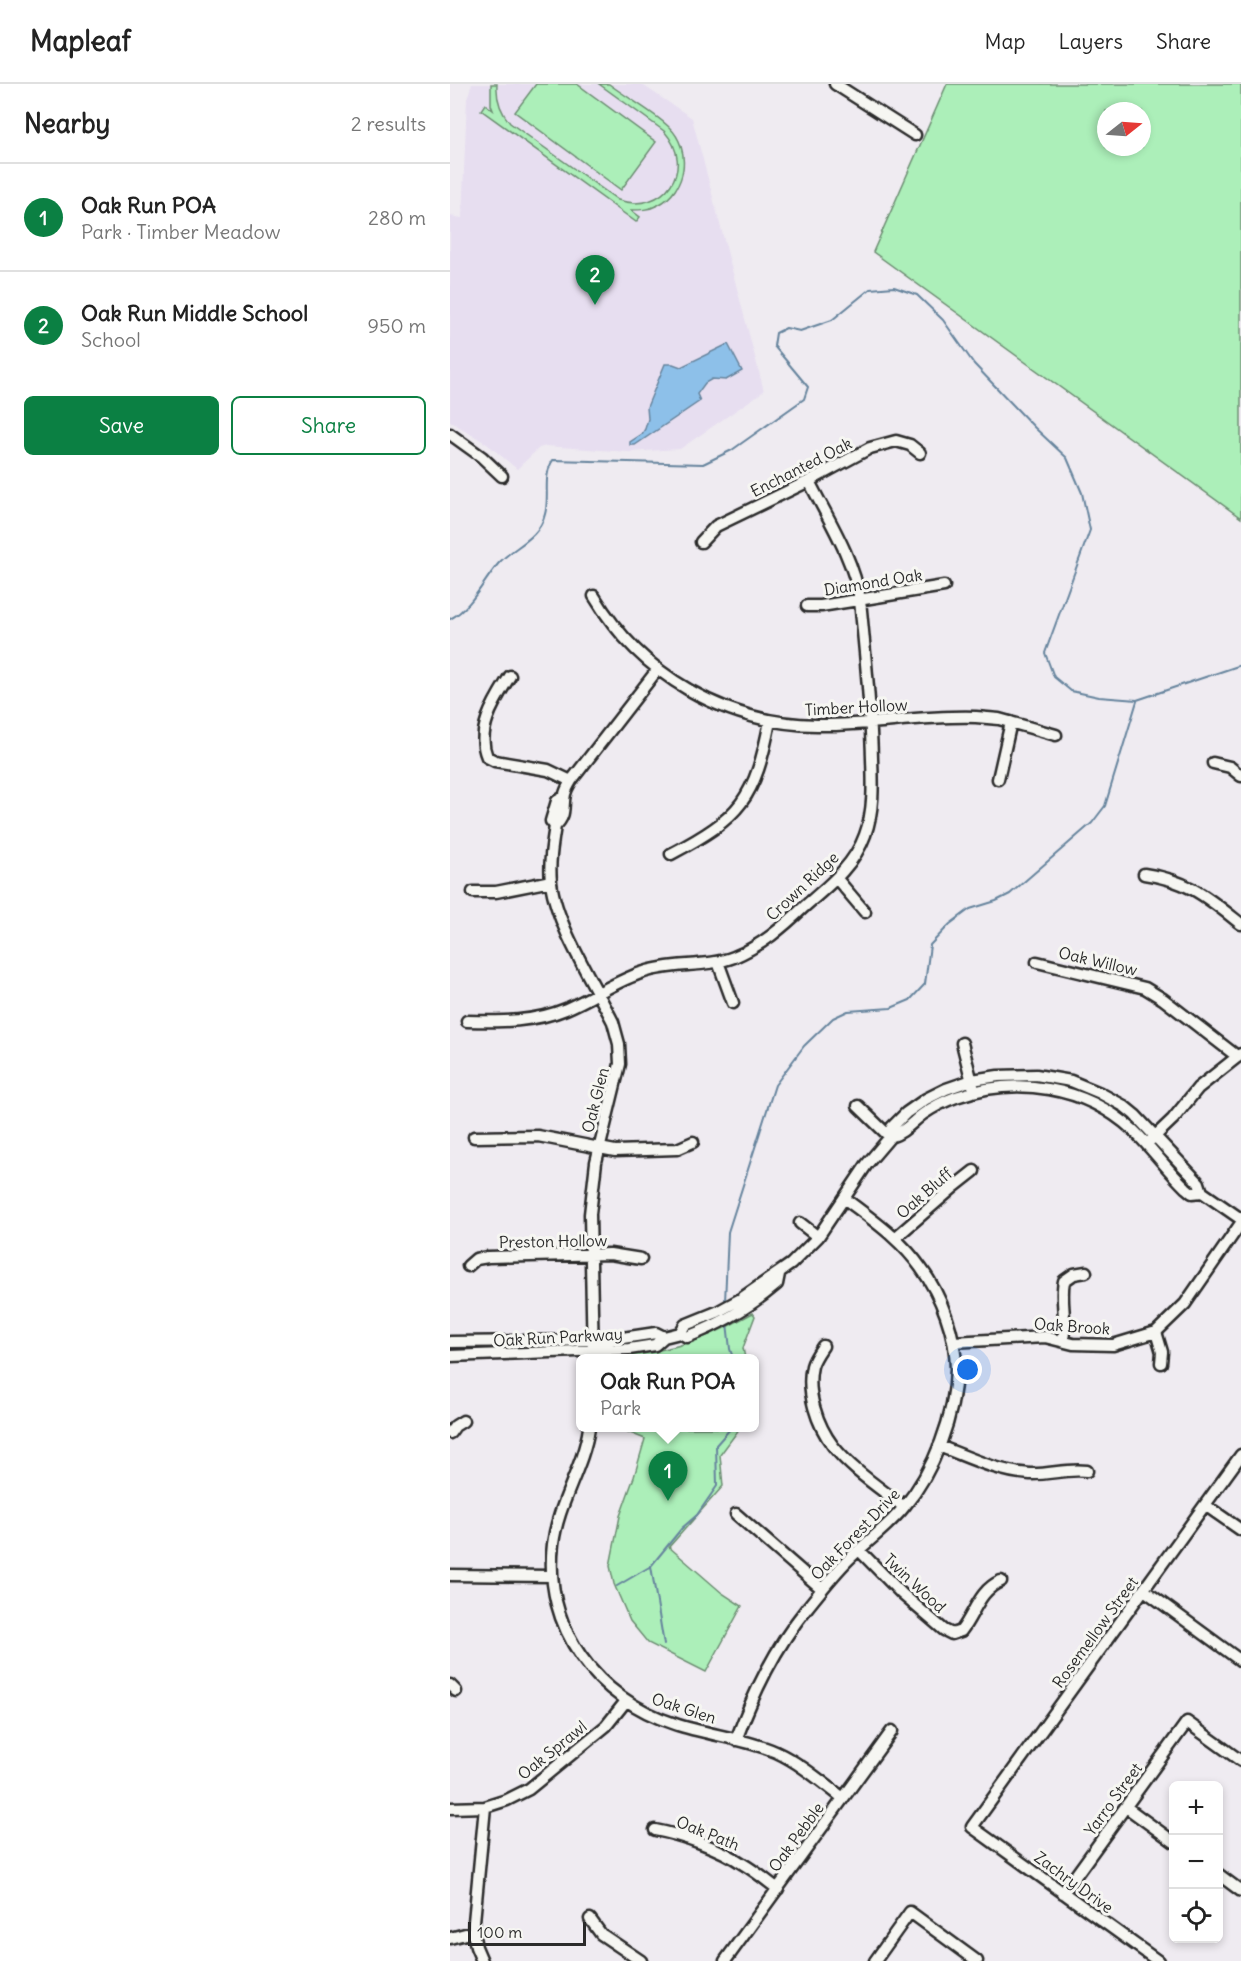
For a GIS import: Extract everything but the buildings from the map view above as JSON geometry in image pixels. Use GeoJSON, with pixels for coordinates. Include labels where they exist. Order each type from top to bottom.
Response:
{"type":"FeatureCollection","features":[{"type":"Feature","properties":{"kind":"street"},"geometry":{"type":"LineString","coordinates":[[835,84],[915,135]]}},
{"type":"Feature","properties":{"kind":"street"},"geometry":{"type":"LineString","coordinates":[[450,434],[482,457],[502,476]]}},
{"type":"Feature","properties":{"kind":"street","name":"Enchanted Oak"},"geometry":{"type":"LineString","coordinates":[[700,542],[716,526],[809,481],[878,444],[904,442],[920,453]]}},
{"type":"Feature","properties":{"kind":"street","name":"Crown Ridge"},"geometry":{"type":"LineString","coordinates":[[467,1021],[526,1020],[547,1016],[650,970],[718,962],[736,956],[762,942],[837,879],[853,859],[866,834],[872,809],[873,786],[872,722],[860,600],[852,566],[809,481]]}},
{"type":"Feature","properties":{"kind":"street","name":"Diamond Oak"},"geometry":{"type":"LineString","coordinates":[[807,606],[821,606],[944,586]]}},
{"type":"Feature","properties":{"kind":"street","name":"Timber Hollow"},"geometry":{"type":"LineString","coordinates":[[594,596],[616,629],[658,669],[684,688],[708,701],[741,714],[770,721],[818,725],[963,716],[993,718],[1056,735]]}},
{"type":"Feature","properties":{"kind":"street","name":"Oak Glen"},"geometry":{"type":"LineString","coordinates":[[592,1349],[591,1197],[599,1148],[616,1086],[620,1053],[613,1022],[561,920],[551,881],[551,853],[555,826],[551,820],[557,801],[564,797],[571,781],[658,669]]}},
{"type":"Feature","properties":{"kind":"street"},"geometry":{"type":"LineString","coordinates":[[510,676],[494,703],[487,721],[484,743],[487,756],[495,761],[548,770],[571,781]]}},
{"type":"Feature","properties":{"kind":"street"},"geometry":{"type":"LineString","coordinates":[[671,854],[720,825],[746,798],[758,772],[770,721]]}},
{"type":"Feature","properties":{"kind":"street"},"geometry":{"type":"LineString","coordinates":[[998,779],[1011,722]]}},
{"type":"Feature","properties":{"kind":"street"},"geometry":{"type":"LineString","coordinates":[[1213,763],[1230,767],[1241,776]]}},
{"type":"Feature","properties":{"kind":"street"},"geometry":{"type":"LineString","coordinates":[[1144,874],[1159,876],[1196,890],[1241,924]]}},
{"type":"Feature","properties":{"kind":"street"},"geometry":{"type":"LineString","coordinates":[[837,879],[865,912]]}},
{"type":"Feature","properties":{"kind":"street"},"geometry":{"type":"LineString","coordinates":[[473,892],[496,892],[551,881]]}},
{"type":"Feature","properties":{"kind":"street"},"geometry":{"type":"LineString","coordinates":[[718,962],[734,1003]]}},
{"type":"Feature","properties":{"kind":"street","name":"Oak Willow"},"geometry":{"type":"LineString","coordinates":[[1037,962],[1145,988],[1240,1055]]}},
{"type":"Feature","properties":{"kind":"street"},"geometry":{"type":"LineString","coordinates":[[962,1043],[975,1092]]}},
{"type":"Feature","properties":{"kind":"street"},"geometry":{"type":"LineString","coordinates":[[1147,1144],[1173,1119],[1198,1088],[1240,1055]]}},
{"type":"Feature","properties":{"kind":"street","name":"Oak Run Parkway"},"geometry":{"type":"LineString","coordinates":[[450,1342],[629,1349],[654,1345],[664,1337],[680,1333],[687,1337],[706,1330],[744,1311],[772,1276],[779,1274],[801,1256],[818,1237],[867,1164],[890,1137],[892,1127],[917,1106],[946,1089],[972,1080],[998,1076],[1024,1074],[1047,1076],[1100,1093],[1124,1106],[1156,1136],[1199,1183],[1202,1192],[1241,1221]]}},
{"type":"Feature","properties":{"kind":"street","name":"Oak Run Parkway"},"geometry":{"type":"LineString","coordinates":[[890,1137],[899,1134],[934,1107],[955,1098],[1000,1087],[1045,1088],[1084,1099],[1110,1113],[1147,1144],[1186,1188],[1192,1192],[1202,1192]]}},
{"type":"Feature","properties":{"kind":"street"},"geometry":{"type":"LineString","coordinates":[[858,1106],[890,1137]]}},
{"type":"Feature","properties":{"kind":"street"},"geometry":{"type":"LineString","coordinates":[[474,1137],[538,1136],[615,1151],[671,1149],[693,1142]]}},
{"type":"Feature","properties":{"kind":"street","name":"Oak Bluff"},"geometry":{"type":"LineString","coordinates":[[895,1238],[974,1171]]}},
{"type":"Feature","properties":{"kind":"street","name":"Oak Forest Drive"},"geometry":{"type":"LineString","coordinates":[[736,1740],[756,1691],[791,1629],[822,1589],[904,1507],[925,1477],[939,1446],[954,1393],[956,1369],[953,1342],[934,1288],[902,1244],[844,1198]]}},
{"type":"Feature","properties":{"kind":"street","name":"Oak Brook"},"geometry":{"type":"LineString","coordinates":[[953,1342],[1045,1337],[1073,1344],[1113,1345],[1156,1332],[1185,1304],[1241,1221]]}},
{"type":"Feature","properties":{"kind":"street"},"geometry":{"type":"LineString","coordinates":[[800,1222],[818,1237]]}},
{"type":"Feature","properties":{"kind":"street","name":"Preston Hollow"},"geometry":{"type":"LineString","coordinates":[[468,1266],[476,1259],[488,1257],[619,1254],[641,1259]]}},
{"type":"Feature","properties":{"kind":"street"},"geometry":{"type":"LineString","coordinates":[[1063,1340],[1064,1281],[1074,1274],[1086,1272]]}},
{"type":"Feature","properties":{"kind":"street","name":"Oak Run Parkway"},"geometry":{"type":"LineString","coordinates":[[680,1333],[685,1325],[760,1292]]}},
{"type":"Feature","properties":{"kind":"street"},"geometry":{"type":"LineString","coordinates":[[1156,1332],[1162,1352],[1161,1363]]}},
{"type":"Feature","properties":{"kind":"street"},"geometry":{"type":"LineString","coordinates":[[823,1346],[813,1364],[811,1393],[827,1437],[850,1464],[904,1507]]}},
{"type":"Feature","properties":{"kind":"street","name":"Oak Run Parkway"},"geometry":{"type":"LineString","coordinates":[[450,1356],[592,1349]]}},
{"type":"Feature","properties":{"kind":"street"},"geometry":{"type":"LineString","coordinates":[[450,1433],[454,1426],[463,1421]]}},
{"type":"Feature","properties":{"kind":"street","name":"Oak Glen"},"geometry":{"type":"LineString","coordinates":[[588,1432],[582,1456],[559,1517],[553,1543],[552,1576],[561,1614],[578,1652],[602,1682],[626,1701],[675,1724],[768,1749],[786,1758],[843,1798]]}},
{"type":"Feature","properties":{"kind":"street"},"geometry":{"type":"LineString","coordinates":[[939,1446],[1016,1472],[1043,1474],[1087,1472]]}},
{"type":"Feature","properties":{"kind":"street","name":"Rosemellow Street"},"geometry":{"type":"LineString","coordinates":[[972,1827],[1241,1455]]}},
{"type":"Feature","properties":{"kind":"street"},"geometry":{"type":"LineString","coordinates":[[1205,1505],[1241,1530]]}},
{"type":"Feature","properties":{"kind":"street"},"geometry":{"type":"LineString","coordinates":[[736,1514],[822,1589]]}},
{"type":"Feature","properties":{"kind":"street","name":"Twin Wood"},"geometry":{"type":"LineString","coordinates":[[859,1550],[902,1594],[944,1630],[952,1634],[961,1631],[984,1594],[1000,1581]]}},
{"type":"Feature","properties":{"kind":"street"},"geometry":{"type":"LineString","coordinates":[[450,1575],[552,1576]]}},
{"type":"Feature","properties":{"kind":"street"},"geometry":{"type":"LineString","coordinates":[[1144,1590],[1241,1661]]}},
{"type":"Feature","properties":{"kind":"street","name":"Oak Sprawl"},"geometry":{"type":"LineString","coordinates":[[450,1808],[485,1807],[518,1795],[542,1780],[606,1726],[626,1701]]}},
{"type":"Feature","properties":{"kind":"street","name":"Yarro Street"},"geometry":{"type":"LineString","coordinates":[[1063,1893],[1187,1722],[1241,1761]]}},
{"type":"Feature","properties":{"kind":"street","name":"Oak Pebble"},"geometry":{"type":"LineString","coordinates":[[725,1961],[892,1731]]}},
{"type":"Feature","properties":{"kind":"street"},"geometry":{"type":"LineString","coordinates":[[482,1961],[473,1932],[485,1807]]}},
{"type":"Feature","properties":{"kind":"street"},"geometry":{"type":"LineString","coordinates":[[1126,1807],[1169,1839]]}},
{"type":"Feature","properties":{"kind":"street","name":"Zachry Drive"},"geometry":{"type":"LineString","coordinates":[[972,1827],[1158,1961]]}},
{"type":"Feature","properties":{"kind":"street","name":"Oak Path"},"geometry":{"type":"LineString","coordinates":[[655,1830],[672,1833],[723,1853],[743,1863],[778,1889]]}},
{"type":"Feature","properties":{"kind":"street"},"geometry":{"type":"LineString","coordinates":[[1223,1878],[1241,1891]]}},
{"type":"Feature","properties":{"kind":"street"},"geometry":{"type":"LineString","coordinates":[[875,1961],[910,1912],[977,1961]]}},
{"type":"Feature","properties":{"kind":"street"},"geometry":{"type":"LineString","coordinates":[[590,1919],[601,1934],[641,1961]]}},
{"type":"Feature","properties":{"kind":"street"},"geometry":{"type":"LineString","coordinates":[[450,1938],[473,1932]]}},
{"type":"Feature","properties":{"kind":"shaded area"},"geometry":{"type":"Polygon","coordinates":[[[472,84],[641,84],[692,118],[764,391],[680,449],[628,452],[546,446],[539,448],[517,469],[487,444],[450,421],[450,216],[462,218],[467,98],[472,84]]]}},
{"type":"Feature","properties":{"kind":"green space"},"geometry":{"type":"Polygon","coordinates":[[[491,84],[497,84],[499,105],[510,123],[618,200],[635,203],[649,201],[661,195],[671,185],[676,173],[677,160],[673,145],[664,131],[599,84],[609,84],[656,116],[676,136],[681,146],[683,169],[675,190],[668,199],[655,207],[631,210],[640,217],[636,222],[481,110],[485,104],[493,110],[491,84]]]}},
{"type":"Feature","properties":{"kind":"green space"},"geometry":{"type":"Polygon","coordinates":[[[536,84],[577,84],[656,142],[621,190],[515,112],[536,84]]]}},
{"type":"Feature","properties":{"kind":"green space"},"geometry":{"type":"Polygon","coordinates":[[[947,84],[1241,84],[1241,518],[873,252],[947,84]]]}},
{"type":"Feature","properties":{"kind":"green space"},"geometry":{"type":"Polygon","coordinates":[[[753,1313],[755,1316],[743,1348],[744,1354],[634,1354],[660,1350],[717,1332],[753,1313]]]}},
{"type":"Feature","properties":{"kind":"green space"},"geometry":{"type":"Polygon","coordinates":[[[628,1432],[737,1432],[720,1455],[723,1486],[669,1547],[722,1593],[742,1606],[706,1672],[648,1643],[630,1621],[614,1584],[610,1566],[620,1516],[645,1439],[628,1432]]]}},
{"type":"Feature","properties":{"kind":"water"},"geometry":{"type":"Polygon","coordinates":[[[728,344],[742,371],[726,380],[712,379],[705,383],[697,394],[700,401],[635,445],[630,445],[630,442],[642,434],[645,429],[648,419],[647,407],[665,364],[681,367],[728,344]]]}},
{"type":"Feature","properties":{"kind":"waterway"},"geometry":{"type":"LineString","coordinates":[[450,619],[470,602],[498,564],[525,542],[542,523],[547,500],[548,473],[553,460],[703,464],[732,450],[804,399],[808,387],[774,346],[776,333],[786,328],[800,331],[832,320],[870,289],[894,287],[917,295],[943,320],[974,364],[1067,458],[1082,493],[1090,530],[1045,653],[1054,677],[1071,691],[1099,697],[1137,700],[1241,665]]}},
{"type":"Feature","properties":{"kind":"waterway"},"geometry":{"type":"LineString","coordinates":[[725,1302],[728,1232],[775,1085],[804,1046],[833,1018],[848,1011],[891,1008],[910,1000],[925,984],[930,945],[950,924],[970,909],[1010,894],[1092,823],[1105,806],[1137,701]]}},
{"type":"Feature","properties":{"kind":"waterway"},"geometry":{"type":"LineString","coordinates":[[727,1323],[732,1354]]}},
{"type":"Feature","properties":{"kind":"waterway"},"geometry":{"type":"LineString","coordinates":[[617,1586],[651,1566],[682,1528],[697,1515],[717,1486],[716,1445],[727,1432]]}},
{"type":"Feature","properties":{"kind":"waterway"},"geometry":{"type":"LineString","coordinates":[[651,1566],[664,1645]]}},
{"type":"Feature","properties":{"kind":"place","name":"Oak Run Middle School"},"geometry":{"type":"Point","coordinates":[595,305]}},
{"type":"Feature","properties":{"kind":"place","name":"Oak Run POA"},"geometry":{"type":"Point","coordinates":[668,1501]}}]}
